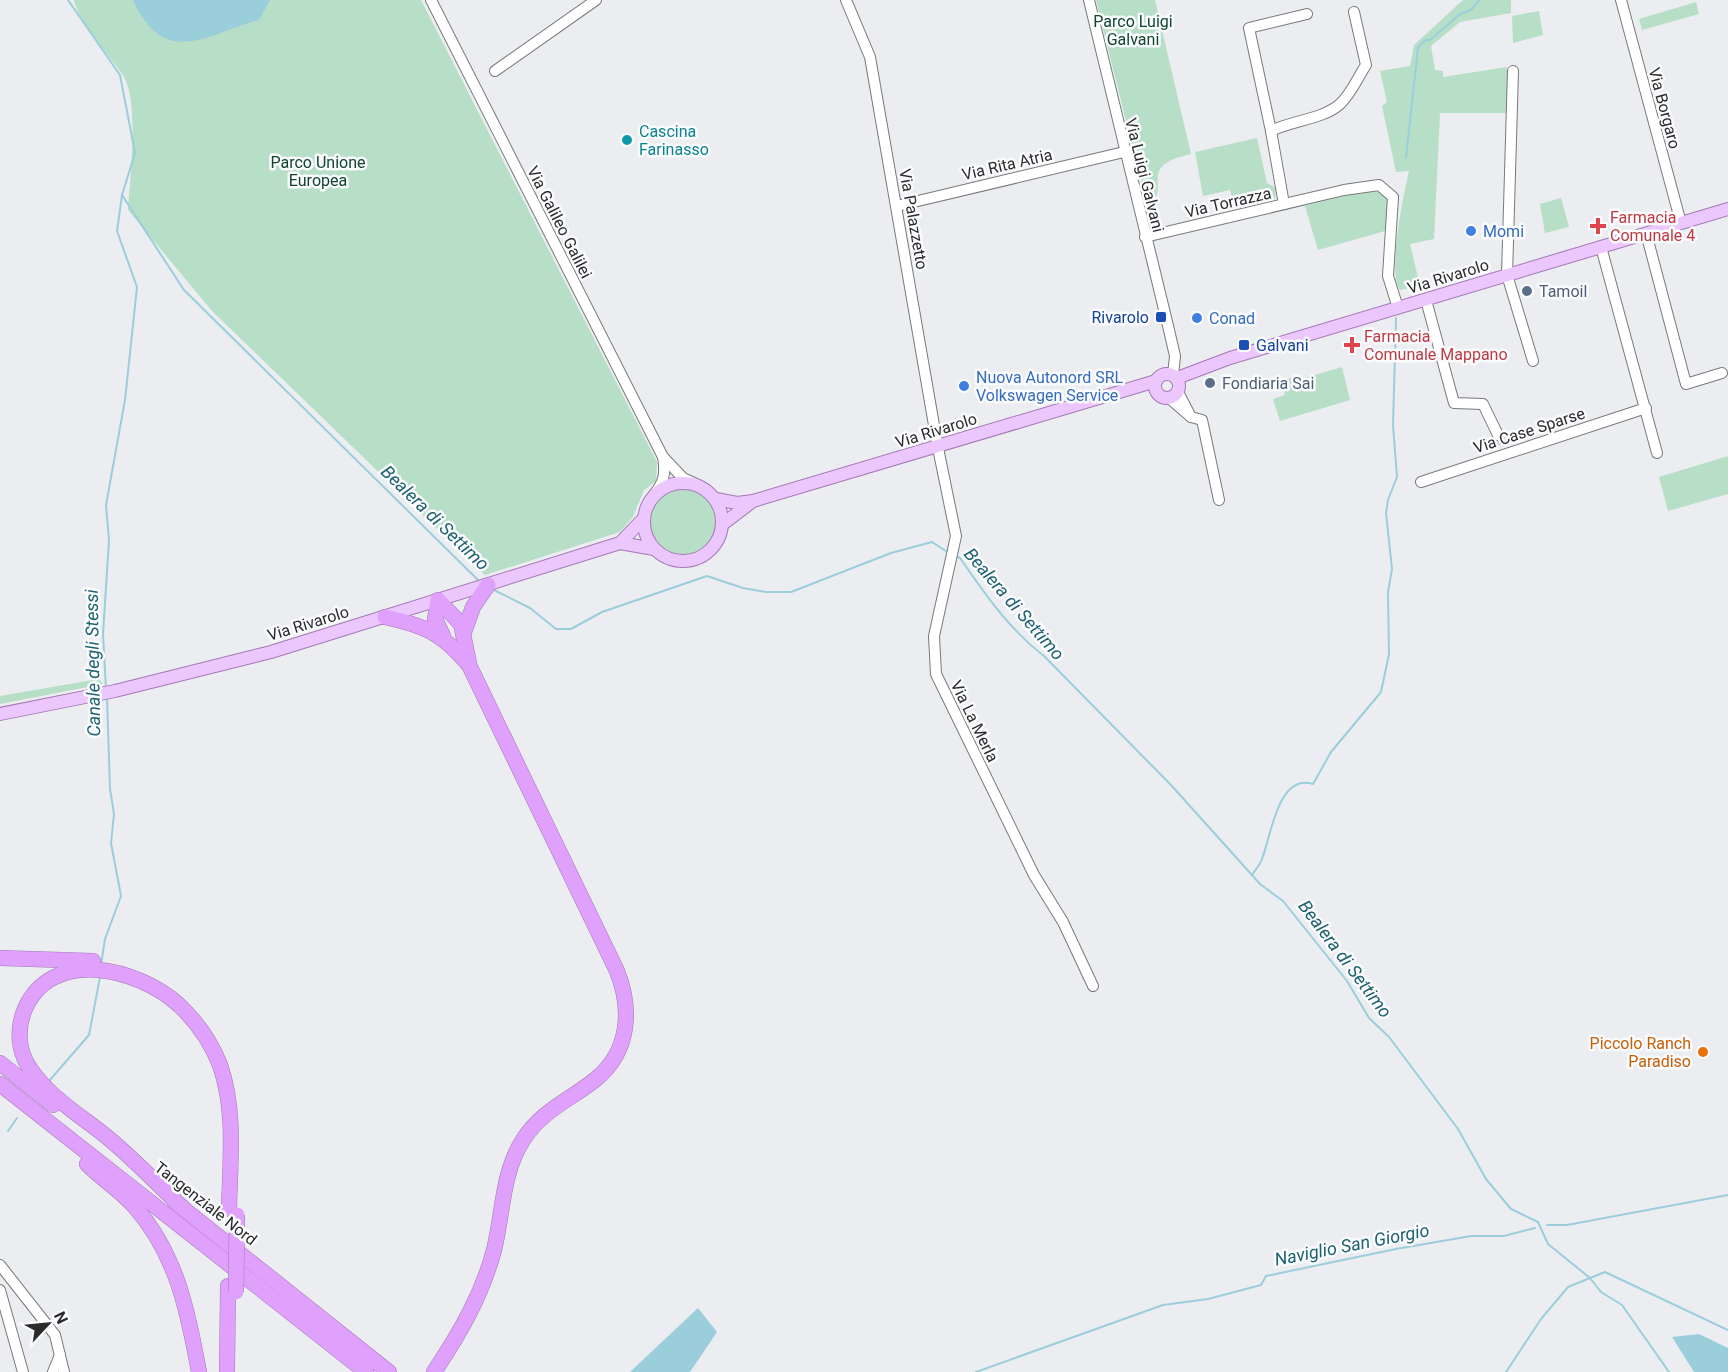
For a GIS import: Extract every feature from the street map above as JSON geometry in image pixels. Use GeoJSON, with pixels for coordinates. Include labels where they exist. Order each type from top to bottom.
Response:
{"type":"FeatureCollection","features":[{"type":"Feature","properties":{"kind":"highway"},"geometry":{"type":"LineString","coordinates":[[464,632],[473,607],[486,586]]}},
{"type":"Feature","properties":{"kind":"highway"},"geometry":{"type":"LineString","coordinates":[[438,600],[459,619],[464,632],[469,665]]}},
{"type":"Feature","properties":{"kind":"highway"},"geometry":{"type":"LineString","coordinates":[[438,600],[435,619],[442,636]]}},
{"type":"Feature","properties":{"kind":"highway"},"geometry":{"type":"LineString","coordinates":[[385,617],[420,625],[442,636],[469,665],[617,971],[626,998],[627,1020],[622,1044],[607,1068],[590,1083],[546,1112],[518,1148],[510,1168],[498,1232],[485,1278],[462,1329],[434,1372]]}},
{"type":"Feature","properties":{"kind":"highway"},"geometry":{"type":"LineString","coordinates":[[0,958],[142,971],[163,982],[191,1005],[207,1023],[220,1044],[232,1078],[239,1119],[227,1372]]}},
{"type":"Feature","properties":{"kind":"highway"},"geometry":{"type":"LineString","coordinates":[[100,966],[59,975],[42,987],[32,998],[20,1026],[20,1042],[24,1058],[46,1087],[109,1138],[183,1208]]}},
{"type":"Feature","properties":{"kind":"highway","name":"Tangenziale Nord"},"geometry":{"type":"LineString","coordinates":[[0,1063],[389,1372]]}},
{"type":"Feature","properties":{"kind":"highway","name":"Tangenziale Nord"},"geometry":{"type":"LineString","coordinates":[[0,1084],[366,1372]]}},
{"type":"Feature","properties":{"kind":"highway"},"geometry":{"type":"LineString","coordinates":[[48,1122],[94,1170],[133,1205],[158,1238],[183,1293],[199,1372]]}},
{"type":"Feature","properties":{"kind":"highway"},"geometry":{"type":"LineString","coordinates":[[232,1289],[235,1372]]}},
{"type":"Feature","properties":{"kind":"main road"},"geometry":{"type":"LineString","coordinates":[[1507,275],[1728,209]]}},
{"type":"Feature","properties":{"kind":"main road","name":"Via Rivarolo"},"geometry":{"type":"LineString","coordinates":[[716,499],[737,503],[753,501],[938,448],[1128,388],[1169,384],[1204,368],[1507,275]]}},
{"type":"Feature","properties":{"kind":"main road"},"geometry":{"type":"LineString","coordinates":[[673,483],[696,484],[716,499],[723,524],[716,545],[697,559],[674,560],[654,549],[646,535],[644,518],[653,496],[673,483]]}},
{"type":"Feature","properties":{"kind":"main road","name":"Via Rivarolo"},"geometry":{"type":"LineString","coordinates":[[723,524],[753,501]]}},
{"type":"Feature","properties":{"kind":"main road","name":"Via Rivarolo"},"geometry":{"type":"LineString","coordinates":[[620,543],[644,518]]}},
{"type":"Feature","properties":{"kind":"main road","name":"Via Rivarolo"},"geometry":{"type":"LineString","coordinates":[[0,714],[115,691],[271,652],[620,543],[643,545],[654,549]]}},
{"type":"Feature","properties":{"kind":"street","name":"Via Galileo Galilei"},"geometry":{"type":"LineString","coordinates":[[431,0],[663,457],[683,478],[696,484]]}},
{"type":"Feature","properties":{"kind":"street"},"geometry":{"type":"LineString","coordinates":[[495,71],[596,0]]}},
{"type":"Feature","properties":{"kind":"street","name":"Via Palazzetto"},"geometry":{"type":"LineString","coordinates":[[846,0],[870,57],[938,448]]}},
{"type":"Feature","properties":{"kind":"street","name":"Via Luigi Galvani"},"geometry":{"type":"LineString","coordinates":[[1089,0],[1174,356],[1169,384]]}},
{"type":"Feature","properties":{"kind":"street","name":"Via Borgaro"},"geometry":{"type":"LineString","coordinates":[[1620,0],[1681,223]]}},
{"type":"Feature","properties":{"kind":"street"},"geometry":{"type":"LineString","coordinates":[[1271,131],[1285,124],[1303,122],[1340,105],[1366,65],[1354,12]]}},
{"type":"Feature","properties":{"kind":"street","name":"Via Torrazza"},"geometry":{"type":"LineString","coordinates":[[1284,204],[1249,28],[1307,14]]}},
{"type":"Feature","properties":{"kind":"street","name":"Via Rivarolo"},"geometry":{"type":"LineString","coordinates":[[1507,275],[1513,71]]}},
{"type":"Feature","properties":{"kind":"street","name":"Via Rita Atria"},"geometry":{"type":"LineString","coordinates":[[897,206],[1124,152]]}},
{"type":"Feature","properties":{"kind":"street","name":"Via Torrazza"},"geometry":{"type":"LineString","coordinates":[[1144,237],[1370,184],[1385,188],[1393,197],[1389,276],[1398,308]]}},
{"type":"Feature","properties":{"kind":"street"},"geometry":{"type":"LineString","coordinates":[[1646,233],[1686,384],[1722,373]]}},
{"type":"Feature","properties":{"kind":"street"},"geometry":{"type":"LineString","coordinates":[[1601,247],[1657,453]]}},
{"type":"Feature","properties":{"kind":"street"},"geometry":{"type":"LineString","coordinates":[[1507,275],[1533,361]]}},
{"type":"Feature","properties":{"kind":"street"},"geometry":{"type":"LineString","coordinates":[[1426,300],[1454,403],[1483,404],[1502,444]]}},
{"type":"Feature","properties":{"kind":"street"},"geometry":{"type":"LineString","coordinates":[[1169,384],[1191,417],[1202,420],[1219,500]]}},
{"type":"Feature","properties":{"kind":"street","name":"Via Case Sparse"},"geometry":{"type":"LineString","coordinates":[[1421,482],[1502,444],[1646,408]]}},
{"type":"Feature","properties":{"kind":"street","name":"Via La Merla"},"geometry":{"type":"LineString","coordinates":[[938,448],[956,536],[934,636],[936,674],[1034,875],[1063,922],[1093,986]]}},
{"type":"Feature","properties":{"kind":"street"},"geometry":{"type":"LineString","coordinates":[[653,496],[663,483],[665,471],[663,457]]}},
{"type":"Feature","properties":{"kind":"street"},"geometry":{"type":"LineString","coordinates":[[0,1265],[55,1335],[61,1349],[64,1372]]}},
{"type":"Feature","properties":{"kind":"street"},"geometry":{"type":"LineString","coordinates":[[0,1290],[23,1372]]}},
{"type":"Feature","properties":{"kind":"street"},"geometry":{"type":"LineString","coordinates":[[53,1372],[61,1349]]}},
{"type":"Feature","properties":{"kind":"green space","name":"Parco Unione Europea"},"geometry":{"type":"Polygon","coordinates":[[[74,0],[421,0],[657,462],[656,481],[644,490],[633,517],[620,532],[485,575],[212,311],[128,210],[132,142],[129,89],[118,68],[83,21],[74,0]]]}},
{"type":"Feature","properties":{"kind":"green space","name":"Parco Luigi Galvani"},"geometry":{"type":"Polygon","coordinates":[[[1096,0],[1155,0],[1191,154],[1164,165],[1159,172],[1158,193],[1155,200],[1147,206],[1096,0]]]}},
{"type":"Feature","properties":{"kind":"green space"},"geometry":{"type":"Polygon","coordinates":[[[1463,0],[1511,0],[1511,13],[1460,22],[1431,46],[1435,70],[1443,71],[1443,77],[1507,67],[1507,113],[1440,113],[1434,239],[1410,244],[1420,286],[1400,290],[1396,281],[1396,251],[1409,171],[1396,172],[1382,106],[1387,102],[1380,71],[1410,66],[1414,45],[1463,0]]]}},
{"type":"Feature","properties":{"kind":"green space"},"geometry":{"type":"Polygon","coordinates":[[[1696,2],[1699,14],[1642,30],[1639,19],[1696,2]]]}},
{"type":"Feature","properties":{"kind":"green space"},"geometry":{"type":"Polygon","coordinates":[[[1539,11],[1543,35],[1513,43],[1512,16],[1539,11]]]}},
{"type":"Feature","properties":{"kind":"green space"},"geometry":{"type":"Polygon","coordinates":[[[1257,138],[1267,183],[1276,188],[1275,199],[1249,202],[1235,208],[1230,190],[1203,196],[1195,152],[1257,138]]]}},
{"type":"Feature","properties":{"kind":"green space"},"geometry":{"type":"Polygon","coordinates":[[[1367,190],[1384,193],[1388,201],[1385,231],[1318,250],[1305,206],[1367,190]]]}},
{"type":"Feature","properties":{"kind":"green space"},"geometry":{"type":"Polygon","coordinates":[[[1561,198],[1569,227],[1545,233],[1540,204],[1561,198]]]}},
{"type":"Feature","properties":{"kind":"green space"},"geometry":{"type":"Polygon","coordinates":[[[1342,367],[1350,400],[1280,421],[1273,399],[1285,395],[1281,381],[1297,376],[1298,380],[1342,367]]]}},
{"type":"Feature","properties":{"kind":"green space"},"geometry":{"type":"Polygon","coordinates":[[[1728,456],[1728,494],[1668,511],[1659,477],[1728,456]]]}},
{"type":"Feature","properties":{"kind":"green space"},"geometry":{"type":"Polygon","coordinates":[[[683,489],[696,491],[711,504],[716,522],[714,535],[701,550],[683,555],[670,553],[655,540],[650,522],[652,509],[665,494],[683,489]]]}},
{"type":"Feature","properties":{"kind":"green space"},"geometry":{"type":"Polygon","coordinates":[[[99,679],[103,684],[0,704],[0,696],[99,679]]]}},
{"type":"Feature","properties":{"kind":"water"},"geometry":{"type":"Polygon","coordinates":[[[133,0],[270,0],[259,20],[188,42],[173,41],[159,35],[145,22],[133,0]]]}},
{"type":"Feature","properties":{"kind":"water"},"geometry":{"type":"Polygon","coordinates":[[[698,1308],[717,1332],[690,1372],[630,1372],[698,1308]]]}},
{"type":"Feature","properties":{"kind":"water"},"geometry":{"type":"Polygon","coordinates":[[[1699,1334],[1728,1348],[1728,1372],[1694,1372],[1672,1337],[1699,1334]]]}},
{"type":"Feature","properties":{"kind":"waterway","name":"Canale degli Stessi"},"geometry":{"type":"LineString","coordinates":[[68,0],[120,75],[135,153],[122,195],[117,231],[137,287],[125,400],[106,505],[109,540],[103,634],[106,689]]}},
{"type":"Feature","properties":{"kind":"waterway"},"geometry":{"type":"LineString","coordinates":[[1406,158],[1418,47],[1426,40],[1430,40],[1460,14],[1471,10],[1479,0]]}},
{"type":"Feature","properties":{"kind":"waterway","name":"Bealera di Settimo"},"geometry":{"type":"LineString","coordinates":[[122,195],[184,290],[479,581]]}},
{"type":"Feature","properties":{"kind":"waterway"},"geometry":{"type":"LineString","coordinates":[[1252,875],[1261,861],[1273,822],[1284,797],[1292,788],[1301,783],[1313,784],[1331,752],[1381,692],[1389,654],[1388,592],[1392,569],[1386,513],[1388,500],[1397,477],[1393,425],[1396,318]]}},
{"type":"Feature","properties":{"kind":"waterway","name":"Bealera di Settimo"},"geometry":{"type":"LineString","coordinates":[[492,589],[530,608],[556,629],[571,629],[602,612],[707,576],[743,588],[766,592],[791,592],[891,553],[932,542],[949,553]]}},
{"type":"Feature","properties":{"kind":"waterway","name":"Bealera di Settimo"},"geometry":{"type":"LineString","coordinates":[[954,555],[960,558],[1009,623],[1171,785],[1260,884],[1283,901],[1347,981],[1369,1018],[1389,1037],[1458,1129],[1486,1179],[1511,1209],[1538,1222],[1548,1244],[1590,1278],[1605,1272],[1728,1330]]}},
{"type":"Feature","properties":{"kind":"waterway","name":"Canale degli Stessi"},"geometry":{"type":"LineString","coordinates":[[101,965],[105,939],[121,896],[111,843],[114,814],[110,789],[107,697]]}},
{"type":"Feature","properties":{"kind":"waterway","name":"Canale degli Stessi"},"geometry":{"type":"LineString","coordinates":[[49,1081],[89,1035],[100,977]]}},
{"type":"Feature","properties":{"kind":"waterway","name":"Canale degli Stessi"},"geometry":{"type":"LineString","coordinates":[[8,1131],[17,1118]]}},
{"type":"Feature","properties":{"kind":"waterway"},"geometry":{"type":"LineString","coordinates":[[1547,1225],[1567,1225],[1728,1195]]}},
{"type":"Feature","properties":{"kind":"waterway","name":"Naviglio San Giorgio"},"geometry":{"type":"LineString","coordinates":[[976,1372],[1163,1305],[1208,1299],[1261,1285],[1266,1276],[1396,1249],[1471,1236],[1504,1236],[1535,1228]]}},
{"type":"Feature","properties":{"kind":"waterway","name":"Bealera di Settimo"},"geometry":{"type":"LineString","coordinates":[[1506,1372],[1541,1319],[1568,1287],[1590,1278],[1601,1292],[1622,1305],[1669,1372]]}},
{"type":"Feature","properties":{"kind":"tunnel"},"geometry":{"type":"LineString","coordinates":[[1498,435],[1502,444]]}},
{"type":"Feature","properties":{"kind":"place","name":"Cascina Farinasso"},"geometry":{"type":"Point","coordinates":[627,140]}},
{"type":"Feature","properties":{"kind":"place","name":"Farmacia Comunale 4"},"geometry":{"type":"Point","coordinates":[1598,226]}},
{"type":"Feature","properties":{"kind":"place","name":"Momi"},"geometry":{"type":"Point","coordinates":[1471,231]}},
{"type":"Feature","properties":{"kind":"place","name":"Tamoil"},"geometry":{"type":"Point","coordinates":[1527,291]}},
{"type":"Feature","properties":{"kind":"place","name":"Rivarolo"},"geometry":{"type":"Point","coordinates":[1161,317]}},
{"type":"Feature","properties":{"kind":"place","name":"Conad"},"geometry":{"type":"Point","coordinates":[1197,318]}},
{"type":"Feature","properties":{"kind":"place","name":"Galvani"},"geometry":{"type":"Point","coordinates":[1244,345]}},
{"type":"Feature","properties":{"kind":"place","name":"Farmacia Comunale Mappano"},"geometry":{"type":"Point","coordinates":[1352,345]}},
{"type":"Feature","properties":{"kind":"place","name":"Fondiaria Sai"},"geometry":{"type":"Point","coordinates":[1210,383]}},
{"type":"Feature","properties":{"kind":"place","name":"Nuova Autonord SRL Volkswagen Service"},"geometry":{"type":"Point","coordinates":[964,386]}},
{"type":"Feature","properties":{"kind":"place","name":"Piccolo Ranch Paradiso"},"geometry":{"type":"Point","coordinates":[1703,1052]}}]}
